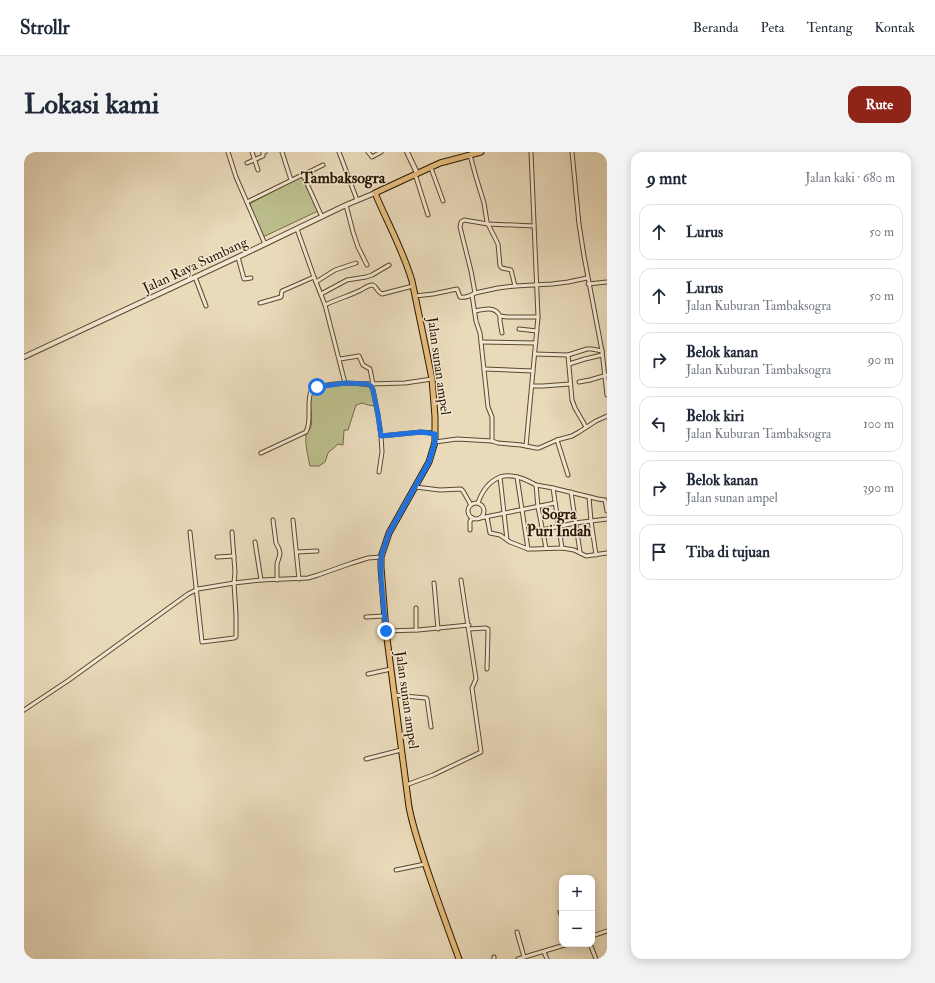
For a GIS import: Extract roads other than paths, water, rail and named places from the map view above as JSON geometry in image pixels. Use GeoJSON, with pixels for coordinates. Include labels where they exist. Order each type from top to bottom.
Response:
{"type":"FeatureCollection","features":[{"type":"Feature","properties":{"kind":"main road"},"geometry":{"type":"LineString","coordinates":[[375,193],[440,163],[481,152]]}},
{"type":"Feature","properties":{"kind":"main road","name":"Jalan sunan ampel"},"geometry":{"type":"LineString","coordinates":[[375,193],[398,243],[413,286],[432,380],[435,417],[435,442],[429,461],[389,533],[381,557],[384,616],[401,750],[413,827],[439,907],[460,959]]}},
{"type":"Feature","properties":{"kind":"street"},"geometry":{"type":"LineString","coordinates":[[228,152],[236,177],[264,244]]}},
{"type":"Feature","properties":{"kind":"street"},"geometry":{"type":"LineString","coordinates":[[252,152],[258,170]]}},
{"type":"Feature","properties":{"kind":"street"},"geometry":{"type":"LineString","coordinates":[[247,163],[263,156],[263,153],[265,152]]}},
{"type":"Feature","properties":{"kind":"street"},"geometry":{"type":"LineString","coordinates":[[282,152],[291,180]]}},
{"type":"Feature","properties":{"kind":"street"},"geometry":{"type":"LineString","coordinates":[[339,152],[357,200]]}},
{"type":"Feature","properties":{"kind":"street"},"geometry":{"type":"LineString","coordinates":[[368,152],[372,157],[381,152]]}},
{"type":"Feature","properties":{"kind":"street"},"geometry":{"type":"LineString","coordinates":[[408,152],[428,215]]}},
{"type":"Feature","properties":{"kind":"street"},"geometry":{"type":"LineString","coordinates":[[526,446],[538,317],[531,152]]}},
{"type":"Feature","properties":{"kind":"street"},"geometry":{"type":"LineString","coordinates":[[572,152],[587,278],[602,350],[607,395]]}},
{"type":"Feature","properties":{"kind":"street"},"geometry":{"type":"LineString","coordinates":[[470,155],[484,203],[488,224],[498,244],[500,266],[511,270],[514,286]]}},
{"type":"Feature","properties":{"kind":"street"},"geometry":{"type":"LineString","coordinates":[[246,202],[323,165]]}},
{"type":"Feature","properties":{"kind":"street"},"geometry":{"type":"LineString","coordinates":[[431,168],[443,201]]}},
{"type":"Feature","properties":{"kind":"street"},"geometry":{"type":"LineString","coordinates":[[303,175],[322,217]]}},
{"type":"Feature","properties":{"kind":"street","name":"Jalan Raya Sumbang"},"geometry":{"type":"LineString","coordinates":[[24,357],[346,205],[375,193]]}},
{"type":"Feature","properties":{"kind":"street"},"geometry":{"type":"LineString","coordinates":[[346,205],[355,240],[367,265]]}},
{"type":"Feature","properties":{"kind":"street"},"geometry":{"type":"LineString","coordinates":[[492,441],[492,417],[488,407],[480,333],[476,321],[471,271],[460,225],[464,220],[488,224],[534,226]]}},
{"type":"Feature","properties":{"kind":"street"},"geometry":{"type":"LineString","coordinates":[[297,229],[314,277],[322,294],[345,383]]}},
{"type":"Feature","properties":{"kind":"street"},"geometry":{"type":"LineString","coordinates":[[238,257],[244,279],[251,278]]}},
{"type":"Feature","properties":{"kind":"street"},"geometry":{"type":"LineString","coordinates":[[316,282],[335,270],[356,263]]}},
{"type":"Feature","properties":{"kind":"street"},"geometry":{"type":"LineString","coordinates":[[322,294],[347,280],[372,275],[389,266]]}},
{"type":"Feature","properties":{"kind":"street"},"geometry":{"type":"LineString","coordinates":[[195,277],[206,306]]}},
{"type":"Feature","properties":{"kind":"street"},"geometry":{"type":"LineString","coordinates":[[260,303],[281,296],[282,291],[314,277]]}},
{"type":"Feature","properties":{"kind":"street"},"geometry":{"type":"LineString","coordinates":[[415,296],[457,289],[461,297],[498,288],[568,282],[587,278]]}},
{"type":"Feature","properties":{"kind":"street"},"geometry":{"type":"LineString","coordinates":[[588,284],[607,282]]}},
{"type":"Feature","properties":{"kind":"street"},"geometry":{"type":"LineString","coordinates":[[325,305],[373,285],[380,294],[413,286]]}},
{"type":"Feature","properties":{"kind":"street"},"geometry":{"type":"LineString","coordinates":[[475,311],[486,309],[497,311],[500,316],[502,333]]}},
{"type":"Feature","properties":{"kind":"street"},"geometry":{"type":"LineString","coordinates":[[500,316],[538,317]]}},
{"type":"Feature","properties":{"kind":"street"},"geometry":{"type":"LineString","coordinates":[[519,329],[537,331]]}},
{"type":"Feature","properties":{"kind":"street"},"geometry":{"type":"LineString","coordinates":[[481,342],[536,343]]}},
{"type":"Feature","properties":{"kind":"street"},"geometry":{"type":"LineString","coordinates":[[535,354],[568,355],[587,349],[602,350]]}},
{"type":"Feature","properties":{"kind":"street"},"geometry":{"type":"LineString","coordinates":[[568,355],[571,398],[573,405],[586,427]]}},
{"type":"Feature","properties":{"kind":"street"},"geometry":{"type":"LineString","coordinates":[[569,364],[602,355]]}},
{"type":"Feature","properties":{"kind":"street"},"geometry":{"type":"LineString","coordinates":[[340,359],[359,356],[363,365],[370,368],[373,384]]}},
{"type":"Feature","properties":{"kind":"street"},"geometry":{"type":"LineString","coordinates":[[484,369],[533,371]]}},
{"type":"Feature","properties":{"kind":"street"},"geometry":{"type":"LineString","coordinates":[[579,382],[606,376]]}},
{"type":"Feature","properties":{"kind":"street"},"geometry":{"type":"LineString","coordinates":[[261,453],[306,432],[309,424],[309,397],[312,389],[324,385],[345,383],[405,383],[432,380]]}},
{"type":"Feature","properties":{"kind":"street"},"geometry":{"type":"LineString","coordinates":[[368,384],[373,390],[381,436],[382,452],[379,472]]}},
{"type":"Feature","properties":{"kind":"street"},"geometry":{"type":"LineString","coordinates":[[532,386],[570,384]]}},
{"type":"Feature","properties":{"kind":"street"},"geometry":{"type":"LineString","coordinates":[[435,442],[457,439],[492,441],[539,448],[556,440],[572,436],[607,416]]}},
{"type":"Feature","properties":{"kind":"street"},"geometry":{"type":"LineString","coordinates":[[381,436],[421,432],[435,434]]}},
{"type":"Feature","properties":{"kind":"street"},"geometry":{"type":"LineString","coordinates":[[556,440],[568,475]]}},
{"type":"Feature","properties":{"kind":"street"},"geometry":{"type":"LineString","coordinates":[[478,503],[480,496],[488,485],[495,479],[504,475],[511,475],[536,485],[589,497],[606,499],[607,511]]}},
{"type":"Feature","properties":{"kind":"street"},"geometry":{"type":"LineString","coordinates":[[500,477],[507,540]]}},
{"type":"Feature","properties":{"kind":"street"},"geometry":{"type":"LineString","coordinates":[[517,477],[528,549]]}},
{"type":"Feature","properties":{"kind":"street"},"geometry":{"type":"LineString","coordinates":[[536,485],[538,507],[546,548]]}},
{"type":"Feature","properties":{"kind":"street"},"geometry":{"type":"LineString","coordinates":[[414,488],[440,490],[461,489],[471,504]]}},
{"type":"Feature","properties":{"kind":"street"},"geometry":{"type":"LineString","coordinates":[[553,488],[562,548]]}},
{"type":"Feature","properties":{"kind":"street"},"geometry":{"type":"LineString","coordinates":[[571,492],[580,552]]}},
{"type":"Feature","properties":{"kind":"street"},"geometry":{"type":"LineString","coordinates":[[589,497],[596,555]]}},
{"type":"Feature","properties":{"kind":"street"},"geometry":{"type":"LineString","coordinates":[[471,504],[478,503],[483,506],[484,511],[480,518]]}},
{"type":"Feature","properties":{"kind":"street"},"geometry":{"type":"LineString","coordinates":[[471,504],[468,512],[470,517],[475,519],[555,503]]}},
{"type":"Feature","properties":{"kind":"street"},"geometry":{"type":"LineString","coordinates":[[487,517],[490,532],[500,535],[507,540],[528,549],[562,548],[574,550],[586,556],[607,553]]}},
{"type":"Feature","properties":{"kind":"street"},"geometry":{"type":"LineString","coordinates":[[470,530],[470,521],[473,518]]}},
{"type":"Feature","properties":{"kind":"street"},"geometry":{"type":"LineString","coordinates":[[542,530],[575,523],[607,519]]}},
{"type":"Feature","properties":{"kind":"street"},"geometry":{"type":"LineString","coordinates":[[273,520],[276,544],[280,554],[277,564],[277,580]]}},
{"type":"Feature","properties":{"kind":"street"},"geometry":{"type":"LineString","coordinates":[[294,520],[299,579]]}},
{"type":"Feature","properties":{"kind":"street"},"geometry":{"type":"LineString","coordinates":[[190,532],[202,642],[236,637],[235,572],[232,532]]}},
{"type":"Feature","properties":{"kind":"street"},"geometry":{"type":"LineString","coordinates":[[255,542],[261,580]]}},
{"type":"Feature","properties":{"kind":"street"},"geometry":{"type":"LineString","coordinates":[[297,552],[317,551]]}},
{"type":"Feature","properties":{"kind":"street"},"geometry":{"type":"LineString","coordinates":[[217,557],[234,556]]}},
{"type":"Feature","properties":{"kind":"street"},"geometry":{"type":"LineString","coordinates":[[24,710],[84,670],[196,589],[208,586],[261,580],[308,578],[368,558],[381,557]]}},
{"type":"Feature","properties":{"kind":"street"},"geometry":{"type":"LineString","coordinates":[[406,785],[433,775],[481,752],[472,688],[476,679],[461,580]]}},
{"type":"Feature","properties":{"kind":"street"},"geometry":{"type":"LineString","coordinates":[[434,583],[438,629]]}},
{"type":"Feature","properties":{"kind":"street"},"geometry":{"type":"LineString","coordinates":[[416,608],[416,630]]}},
{"type":"Feature","properties":{"kind":"street"},"geometry":{"type":"LineString","coordinates":[[366,617],[384,616]]}},
{"type":"Feature","properties":{"kind":"street"},"geometry":{"type":"LineString","coordinates":[[386,631],[469,627],[486,628],[488,629],[487,669]]}},
{"type":"Feature","properties":{"kind":"street"},"geometry":{"type":"LineString","coordinates":[[368,674],[391,669]]}},
{"type":"Feature","properties":{"kind":"street"},"geometry":{"type":"LineString","coordinates":[[394,694],[426,698],[431,727]]}},
{"type":"Feature","properties":{"kind":"street"},"geometry":{"type":"LineString","coordinates":[[366,759],[401,750]]}},
{"type":"Feature","properties":{"kind":"street"},"geometry":{"type":"LineString","coordinates":[[396,870],[425,864]]}},
{"type":"Feature","properties":{"kind":"street"},"geometry":{"type":"LineString","coordinates":[[595,935],[607,931]]}},
{"type":"Feature","properties":{"kind":"street"},"geometry":{"type":"LineString","coordinates":[[517,932],[524,957]]}},
{"type":"Feature","properties":{"kind":"street"},"geometry":{"type":"LineString","coordinates":[[518,959],[559,947]]}},
{"type":"Feature","properties":{"kind":"street"},"geometry":{"type":"LineString","coordinates":[[591,947],[596,959]]}},
{"type":"Feature","properties":{"kind":"street"},"geometry":{"type":"LineString","coordinates":[[544,952],[547,959]]}},
{"type":"Feature","properties":{"kind":"district","name":"Tambaksogra"},"geometry":{"type":"Point","coordinates":[343,178]}},
{"type":"Feature","properties":{"kind":"district","name":"Sogra Puri Indah"},"geometry":{"type":"Point","coordinates":[559,522]}}]}
